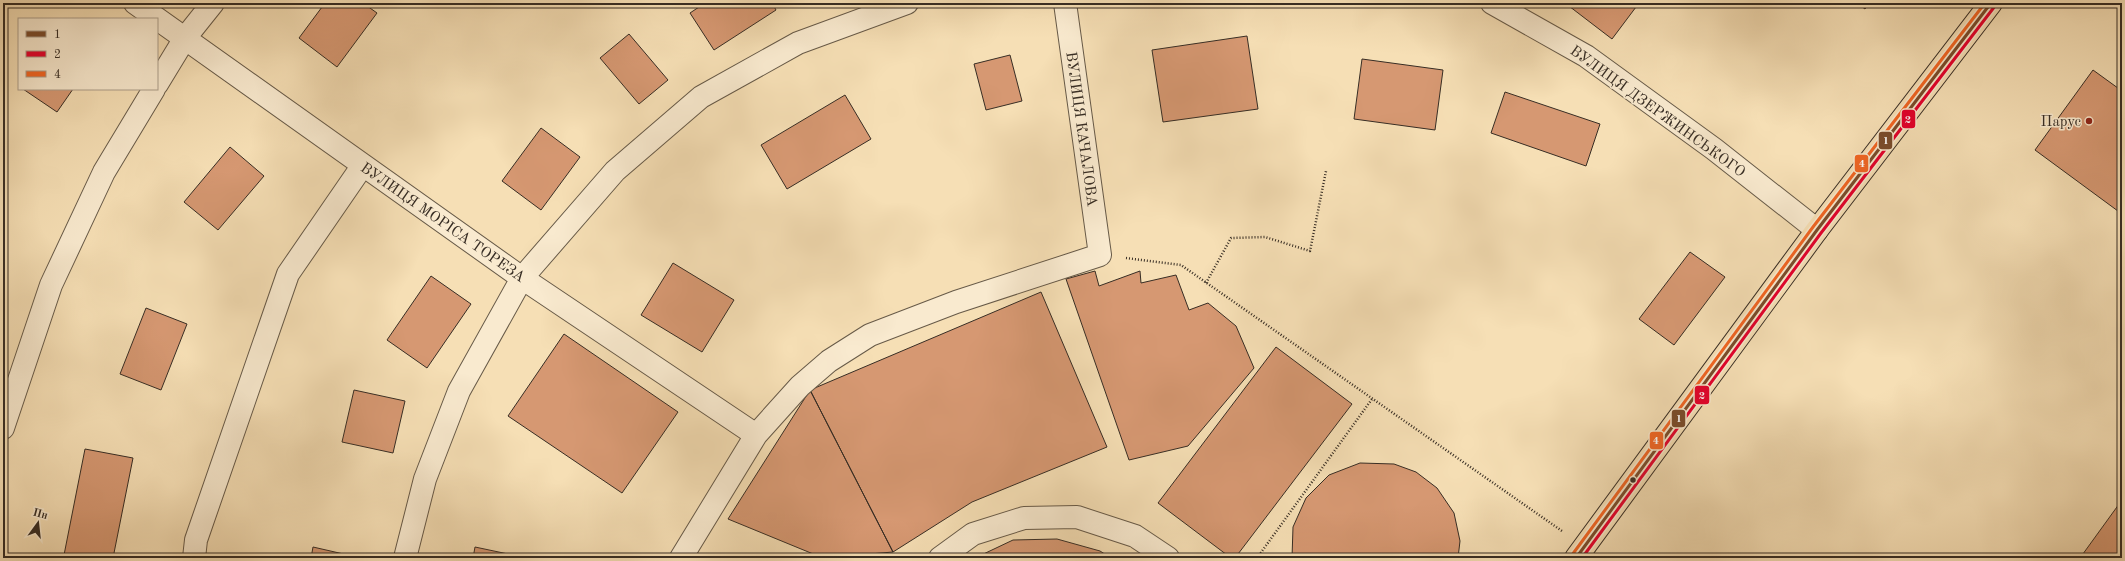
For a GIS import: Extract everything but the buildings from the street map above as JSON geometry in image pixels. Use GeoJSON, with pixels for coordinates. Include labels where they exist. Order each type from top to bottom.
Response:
{"type":"FeatureCollection","features":[{"type":"Feature","properties":{"kind":"main road"},"geometry":{"type":"LineString","coordinates":[[1580,553],[1817,230],[1991,3]]}},
{"type":"Feature","properties":{"kind":"street","name":"ВУЛИЦЯ МОРІСА ТОРЕЗА"},"geometry":{"type":"LineString","coordinates":[[135,3],[156,18]]}},
{"type":"Feature","properties":{"kind":"street"},"geometry":{"type":"LineString","coordinates":[[158,82],[185,38],[213,3]]}},
{"type":"Feature","properties":{"kind":"street"},"geometry":{"type":"LineString","coordinates":[[405,558],[424,479],[459,391],[522,278],[615,170],[701,97],[798,43],[907,3]]}},
{"type":"Feature","properties":{"kind":"street","name":"ВУЛИЦЯ КАЧАЛОВА"},"geometry":{"type":"LineString","coordinates":[[1065,3],[1100,255]]}},
{"type":"Feature","properties":{"kind":"street","name":"ВУЛИЦЯ ДЗЕРЖИНСЬКОГО"},"geometry":{"type":"LineString","coordinates":[[1492,3],[1586,56],[1714,149],[1817,230]]}},
{"type":"Feature","properties":{"kind":"street","name":"ВУЛИЦЯ МОРІСА ТОРЕЗА"},"geometry":{"type":"LineString","coordinates":[[158,19],[522,278],[756,435]]}},
{"type":"Feature","properties":{"kind":"street"},"geometry":{"type":"LineString","coordinates":[[3,428],[51,285],[104,172],[153,90]]}},
{"type":"Feature","properties":{"kind":"street"},"geometry":{"type":"LineString","coordinates":[[194,558],[196,540],[288,274],[363,165]]}},
{"type":"Feature","properties":{"kind":"street"},"geometry":{"type":"LineString","coordinates":[[681,558],[756,435],[800,386],[829,361],[870,335],[956,302],[1100,255]]}},
{"type":"Feature","properties":{"kind":"street"},"geometry":{"type":"LineString","coordinates":[[940,558],[973,534],[1024,518],[1077,517],[1136,536],[1168,558]]}},
{"type":"Feature","properties":{"kind":"path"},"geometry":{"type":"LineString","coordinates":[[1206,283],[1231,238],[1265,237],[1310,251],[1326,171]]}},
{"type":"Feature","properties":{"kind":"path"},"geometry":{"type":"LineString","coordinates":[[1100,255],[1180,265],[1372,399],[1580,553]]}},
{"type":"Feature","properties":{"kind":"path"},"geometry":{"type":"LineString","coordinates":[[1257,558],[1372,399]]}},
{"type":"Feature","properties":{"kind":"transit line","name":"4"},"geometry":{"type":"LineString","coordinates":[[1572,555],[1813,227],[1985,3]]}},
{"type":"Feature","properties":{"kind":"transit line","name":"1"},"geometry":{"type":"LineString","coordinates":[[1576,558],[1817,230],[1991,3]]}},
{"type":"Feature","properties":{"kind":"transit line","name":"2"},"geometry":{"type":"LineString","coordinates":[[1582,558],[1821,233],[1995,6]]}},
{"type":"Feature","properties":{"kind":"place","name":"Парус"},"geometry":{"type":"Point","coordinates":[2089,121]}}]}
